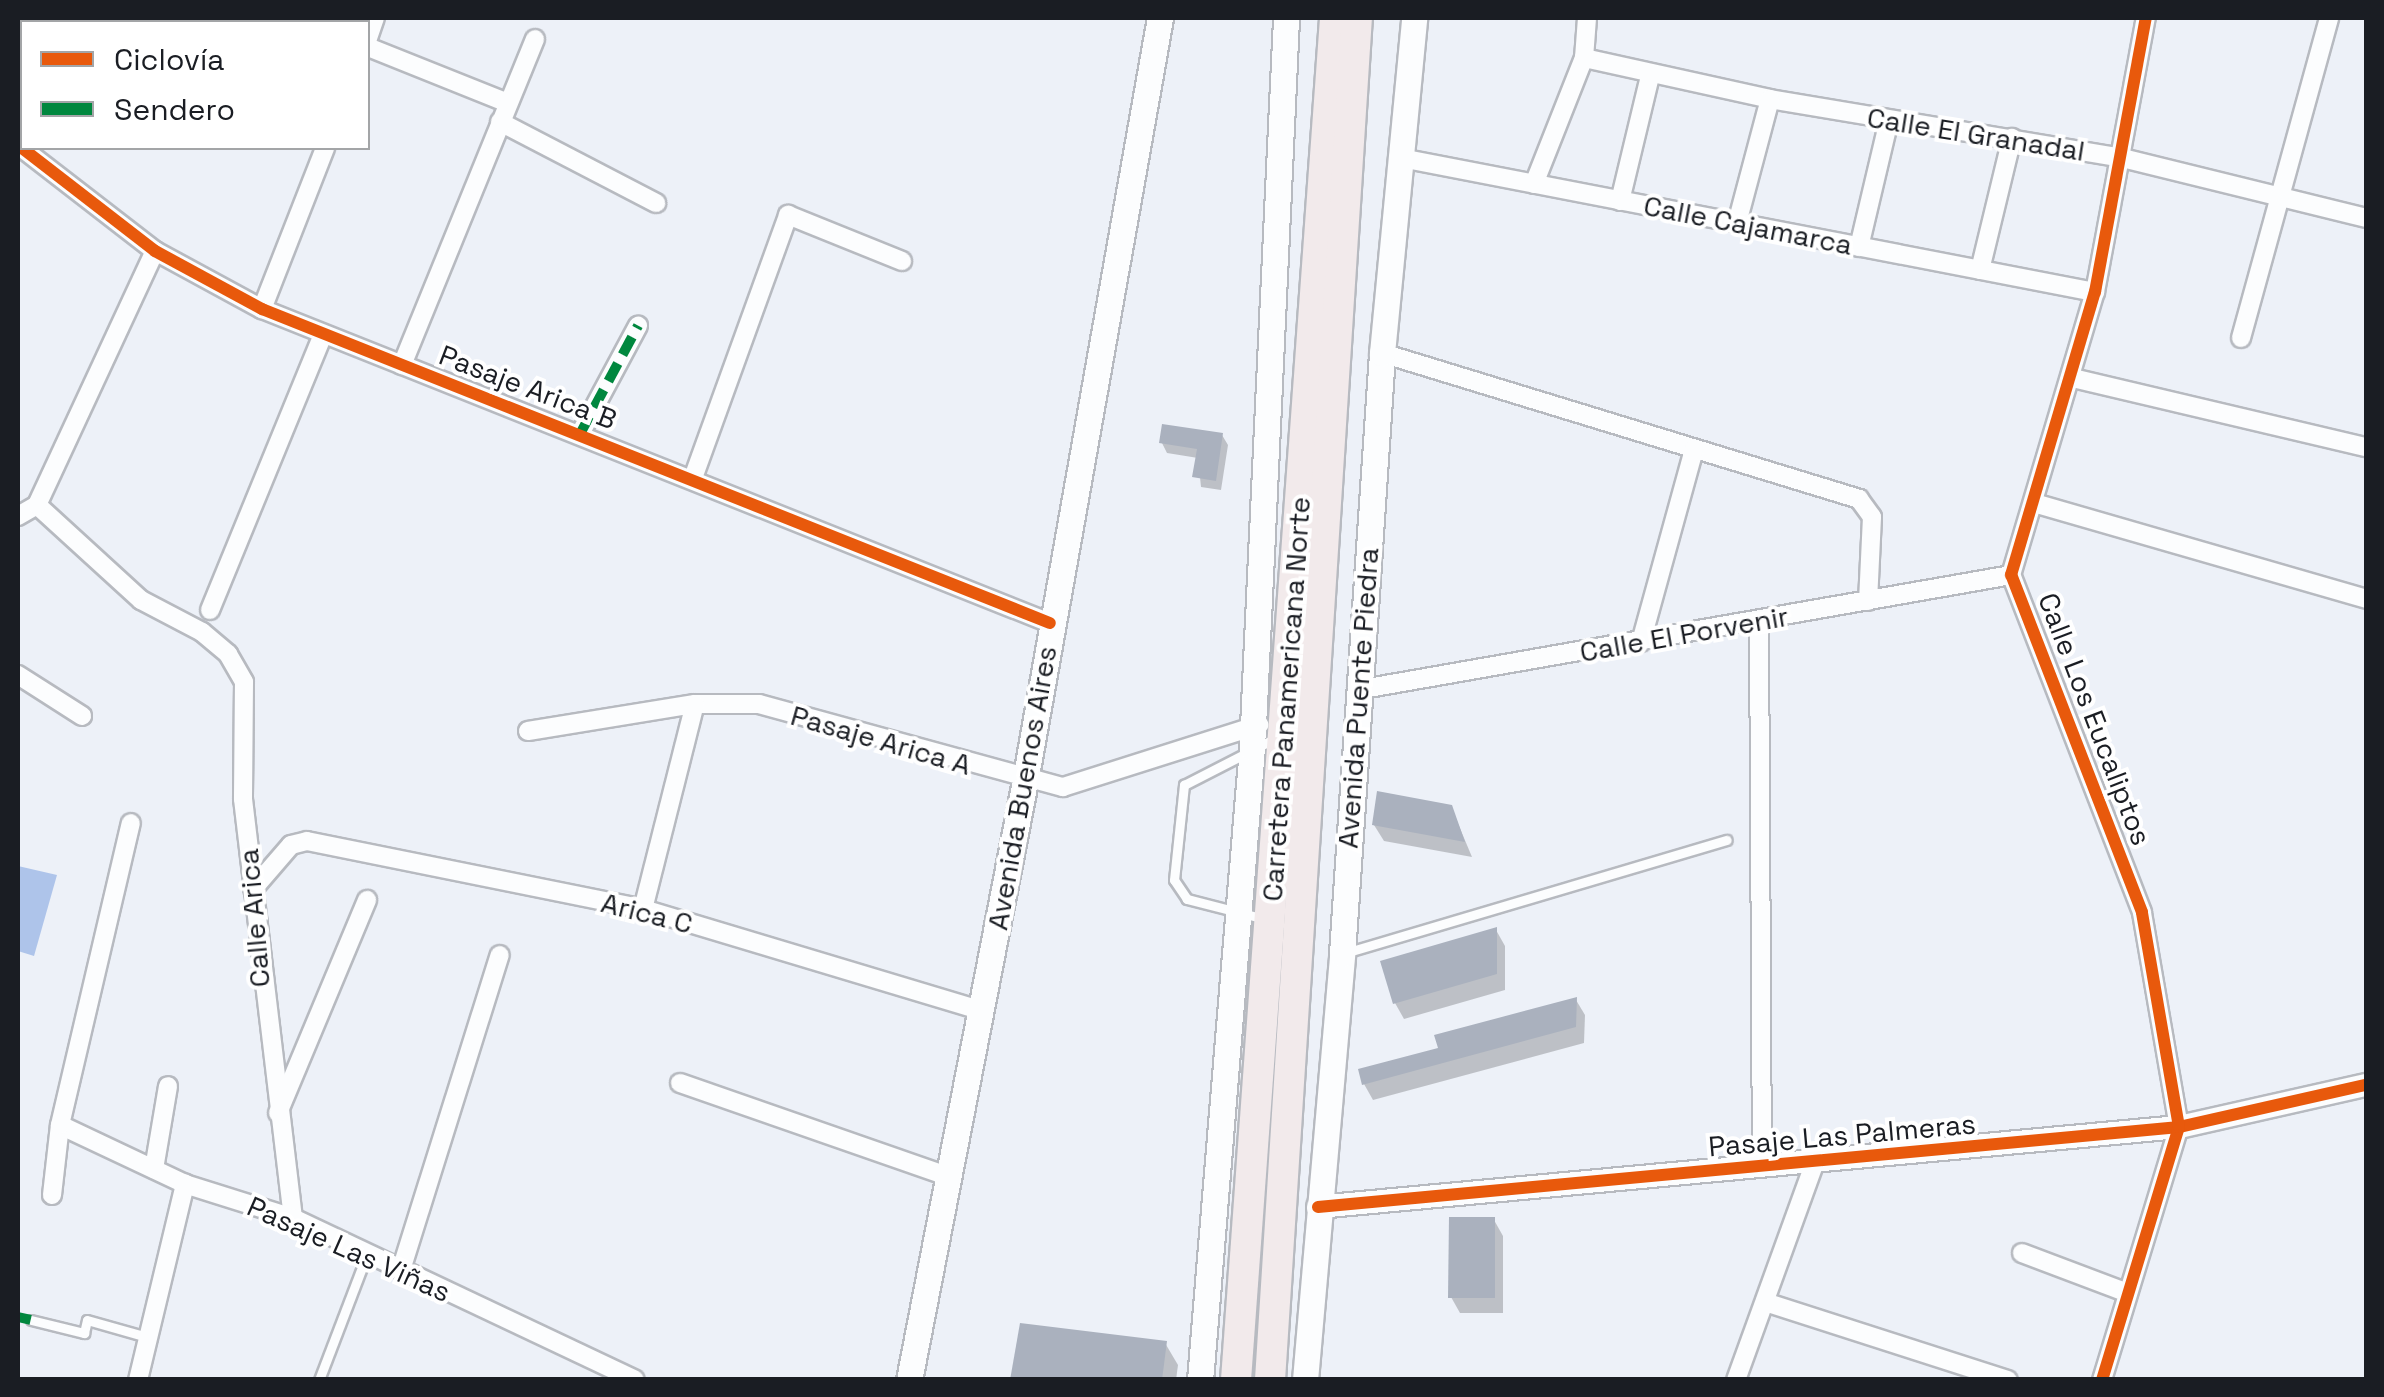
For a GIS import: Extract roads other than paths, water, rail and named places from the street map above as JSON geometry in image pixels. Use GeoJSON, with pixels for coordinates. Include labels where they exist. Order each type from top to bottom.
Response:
{"type":"FeatureCollection","features":[{"type":"Feature","properties":{"kind":"highway","name":"Carretera Panamericana Norte"},"geometry":{"type":"LineString","coordinates":[[1236,1380],[1335,18]]}},
{"type":"Feature","properties":{"kind":"highway","name":"Carretera Panamericana Norte"},"geometry":{"type":"LineString","coordinates":[[1270,1380],[1357,18]]}},
{"type":"Feature","properties":{"kind":"main road","name":"Avenida Buenos Aires"},"geometry":{"type":"LineString","coordinates":[[909,1380],[1025,781],[1160,18]]}},
{"type":"Feature","properties":{"kind":"main road"},"geometry":{"type":"LineString","coordinates":[[1200,1380],[1253,737],[1286,18]]}},
{"type":"Feature","properties":{"kind":"main road","name":"Avenida Puente Piedra"},"geometry":{"type":"LineString","coordinates":[[1305,1380],[1342,954],[1356,690],[1382,353],[1414,18]]}},
{"type":"Feature","properties":{"kind":"street"},"geometry":{"type":"LineString","coordinates":[[1534,184],[1584,58],[1587,18]]}},
{"type":"Feature","properties":{"kind":"street","name":"Calle Los Eucaliptos"},"geometry":{"type":"LineString","coordinates":[[2102,1380],[2179,1127],[2142,912],[2011,575],[2073,378],[2095,292],[2146,18]]}},
{"type":"Feature","properties":{"kind":"street"},"geometry":{"type":"LineString","coordinates":[[2241,338],[2329,18]]}},
{"type":"Feature","properties":{"kind":"street"},"geometry":{"type":"LineString","coordinates":[[402,365],[535,39]]}},
{"type":"Feature","properties":{"kind":"street"},"geometry":{"type":"LineString","coordinates":[[370,48],[508,103]]}},
{"type":"Feature","properties":{"kind":"street","name":"Calle El Granadal"},"geometry":{"type":"LineString","coordinates":[[1584,58],[1650,76],[1770,99],[2122,158],[2366,218]]}},
{"type":"Feature","properties":{"kind":"street"},"geometry":{"type":"LineString","coordinates":[[1620,201],[1650,76]]}},
{"type":"Feature","properties":{"kind":"street"},"geometry":{"type":"LineString","coordinates":[[1737,223],[1770,99]]}},
{"type":"Feature","properties":{"kind":"street"},"geometry":{"type":"LineString","coordinates":[[1858,246],[1889,120]]}},
{"type":"Feature","properties":{"kind":"street"},"geometry":{"type":"LineString","coordinates":[[500,122],[656,203]]}},
{"type":"Feature","properties":{"kind":"street"},"geometry":{"type":"LineString","coordinates":[[1980,270],[2012,138]]}},
{"type":"Feature","properties":{"kind":"street","name":"Pasaje Arica B"},"geometry":{"type":"LineString","coordinates":[[26,150],[156,251],[262,309],[322,336],[693,478],[1050,624]]}},
{"type":"Feature","properties":{"kind":"street"},"geometry":{"type":"LineString","coordinates":[[262,309],[324,150]]}},
{"type":"Feature","properties":{"kind":"street","name":"Calle Cajamarca"},"geometry":{"type":"LineString","coordinates":[[1401,158],[2095,292]]}},
{"type":"Feature","properties":{"kind":"street"},"geometry":{"type":"LineString","coordinates":[[693,478],[788,215],[902,262]]}},
{"type":"Feature","properties":{"kind":"street"},"geometry":{"type":"LineString","coordinates":[[18,516],[38,504],[156,251]]}},
{"type":"Feature","properties":{"kind":"street"},"geometry":{"type":"LineString","coordinates":[[580,434],[638,326]]}},
{"type":"Feature","properties":{"kind":"street"},"geometry":{"type":"LineString","coordinates":[[210,610],[322,336]]}},
{"type":"Feature","properties":{"kind":"street"},"geometry":{"type":"LineString","coordinates":[[1382,353],[1869,505],[1868,601]]}},
{"type":"Feature","properties":{"kind":"street"},"geometry":{"type":"LineString","coordinates":[[2073,378],[2366,447]]}},
{"type":"Feature","properties":{"kind":"street"},"geometry":{"type":"LineString","coordinates":[[1641,642],[1694,449]]}},
{"type":"Feature","properties":{"kind":"street"},"geometry":{"type":"LineString","coordinates":[[2034,503],[2366,599]]}},
{"type":"Feature","properties":{"kind":"street","name":"Calle Arica"},"geometry":{"type":"LineString","coordinates":[[38,504],[141,600],[202,632],[228,654],[244,682],[243,800],[293,1218]]}},
{"type":"Feature","properties":{"kind":"street","name":"Calle El Porvenir"},"geometry":{"type":"LineString","coordinates":[[1356,690],[2011,575]]}},
{"type":"Feature","properties":{"kind":"street"},"geometry":{"type":"LineString","coordinates":[[1759,620],[1762,1167]]}},
{"type":"Feature","properties":{"kind":"street"},"geometry":{"type":"LineString","coordinates":[[18,674],[82,716]]}},
{"type":"Feature","properties":{"kind":"street","name":"Pasaje Arica A"},"geometry":{"type":"LineString","coordinates":[[528,731],[695,704],[759,704],[1025,781],[1083,782],[1284,728]]}},
{"type":"Feature","properties":{"kind":"street"},"geometry":{"type":"LineString","coordinates":[[644,909],[695,704]]}},
{"type":"Feature","properties":{"kind":"street"},"geometry":{"type":"LineString","coordinates":[[52,1195],[60,1125],[131,823]]}},
{"type":"Feature","properties":{"kind":"street","name":"Arica C"},"geometry":{"type":"LineString","coordinates":[[252,888],[291,846],[306,841],[644,909],[982,1011]]}},
{"type":"Feature","properties":{"kind":"street"},"geometry":{"type":"LineString","coordinates":[[278,1113],[367,900]]}},
{"type":"Feature","properties":{"kind":"street"},"geometry":{"type":"LineString","coordinates":[[401,1270],[500,955]]}},
{"type":"Feature","properties":{"kind":"street"},"geometry":{"type":"LineString","coordinates":[[680,1083],[947,1176]]}},
{"type":"Feature","properties":{"kind":"street","name":"Pasaje Las Palmeras"},"geometry":{"type":"LineString","coordinates":[[1318,1207],[1762,1167],[1814,1166],[2179,1127],[2366,1085]]}},
{"type":"Feature","properties":{"kind":"street"},"geometry":{"type":"LineString","coordinates":[[154,1169],[168,1086]]}},
{"type":"Feature","properties":{"kind":"street","name":"Pasaje Las Viñas"},"geometry":{"type":"LineString","coordinates":[[60,1125],[185,1184],[293,1218],[634,1379]]}},
{"type":"Feature","properties":{"kind":"street"},"geometry":{"type":"LineString","coordinates":[[1736,1380],[1814,1166]]}},
{"type":"Feature","properties":{"kind":"street"},"geometry":{"type":"LineString","coordinates":[[138,1380],[185,1184]]}},
{"type":"Feature","properties":{"kind":"street"},"geometry":{"type":"LineString","coordinates":[[2022,1253],[2128,1293]]}},
{"type":"Feature","properties":{"kind":"street"},"geometry":{"type":"LineString","coordinates":[[1765,1302],[2008,1380]]}},
{"type":"Feature","properties":{"kind":"lane"},"geometry":{"type":"LineString","coordinates":[[1253,737],[1184,785],[1178,891],[1270,920]]}},
{"type":"Feature","properties":{"kind":"lane"},"geometry":{"type":"LineString","coordinates":[[1342,954],[1727,840]]}},
{"type":"Feature","properties":{"kind":"lane"},"geometry":{"type":"LineString","coordinates":[[318,1380],[368,1254]]}},
{"type":"Feature","properties":{"kind":"lane"},"geometry":{"type":"LineString","coordinates":[[31,1320],[84,1333],[87,1320],[147,1337]]}},
{"type":"Feature","properties":{"kind":"water"},"geometry":{"type":"Polygon","coordinates":[[[18,866],[57,875],[34,956],[18,951],[18,866]]]}}]}
